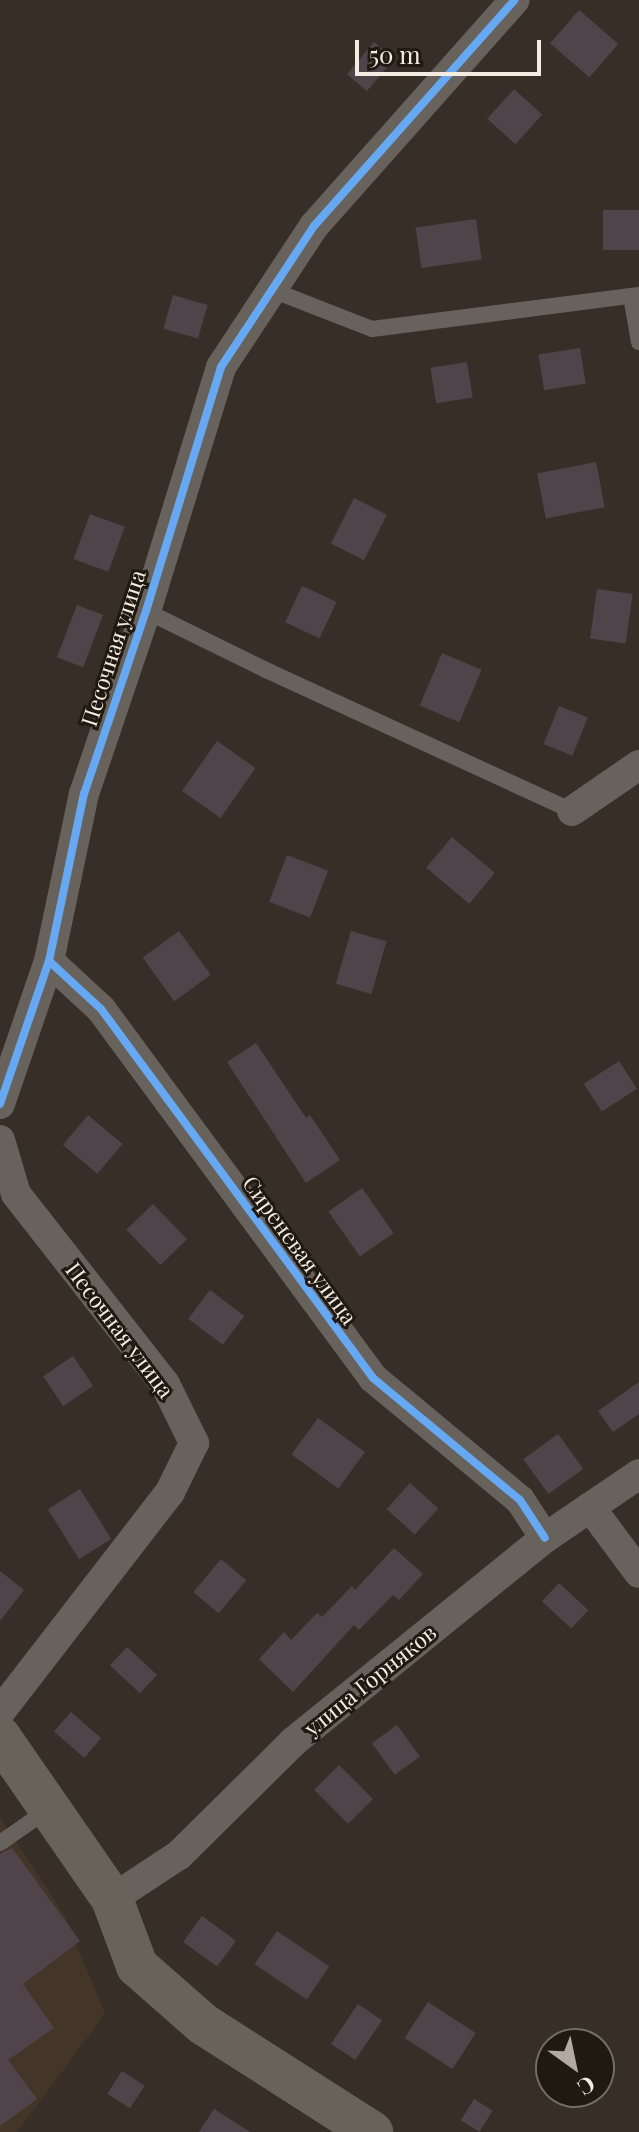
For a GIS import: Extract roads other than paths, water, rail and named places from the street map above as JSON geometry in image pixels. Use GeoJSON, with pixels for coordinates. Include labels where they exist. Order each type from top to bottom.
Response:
{"type":"FeatureCollection","features":[{"type":"Feature","properties":{"kind":"main road"},"geometry":{"type":"LineString","coordinates":[[0,1737],[112,1899],[137,1966],[203,2024],[372,2132]]}},
{"type":"Feature","properties":{"kind":"street","name":"Песочная улица"},"geometry":{"type":"LineString","coordinates":[[0,1104],[49,961],[84,794],[146,611],[221,367],[314,226],[515,0]]}},
{"type":"Feature","properties":{"kind":"street"},"geometry":{"type":"LineString","coordinates":[[572,811],[639,765]]}},
{"type":"Feature","properties":{"kind":"street","name":"Сиреневая улица"},"geometry":{"type":"LineString","coordinates":[[49,961],[101,1009],[373,1378],[520,1500],[545,1538]]}},
{"type":"Feature","properties":{"kind":"street","name":"Песочная улица"},"geometry":{"type":"LineString","coordinates":[[0,1140],[16,1194],[165,1384],[194,1443],[170,1492],[0,1712]]}},
{"type":"Feature","properties":{"kind":"street","name":"улица Горняков"},"geometry":{"type":"LineString","coordinates":[[112,1899],[179,1855],[293,1742],[545,1538],[639,1474]]}},
{"type":"Feature","properties":{"kind":"street"},"geometry":{"type":"LineString","coordinates":[[590,1507],[639,1573]]}},
{"type":"Feature","properties":{"kind":"lane"},"geometry":{"type":"LineString","coordinates":[[272,290],[372,329],[635,296],[639,342]]}},
{"type":"Feature","properties":{"kind":"lane"},"geometry":{"type":"LineString","coordinates":[[146,611],[268,671],[572,811]]}},
{"type":"Feature","properties":{"kind":"lane"},"geometry":{"type":"LineString","coordinates":[[0,1843],[50,1809]]}}]}
